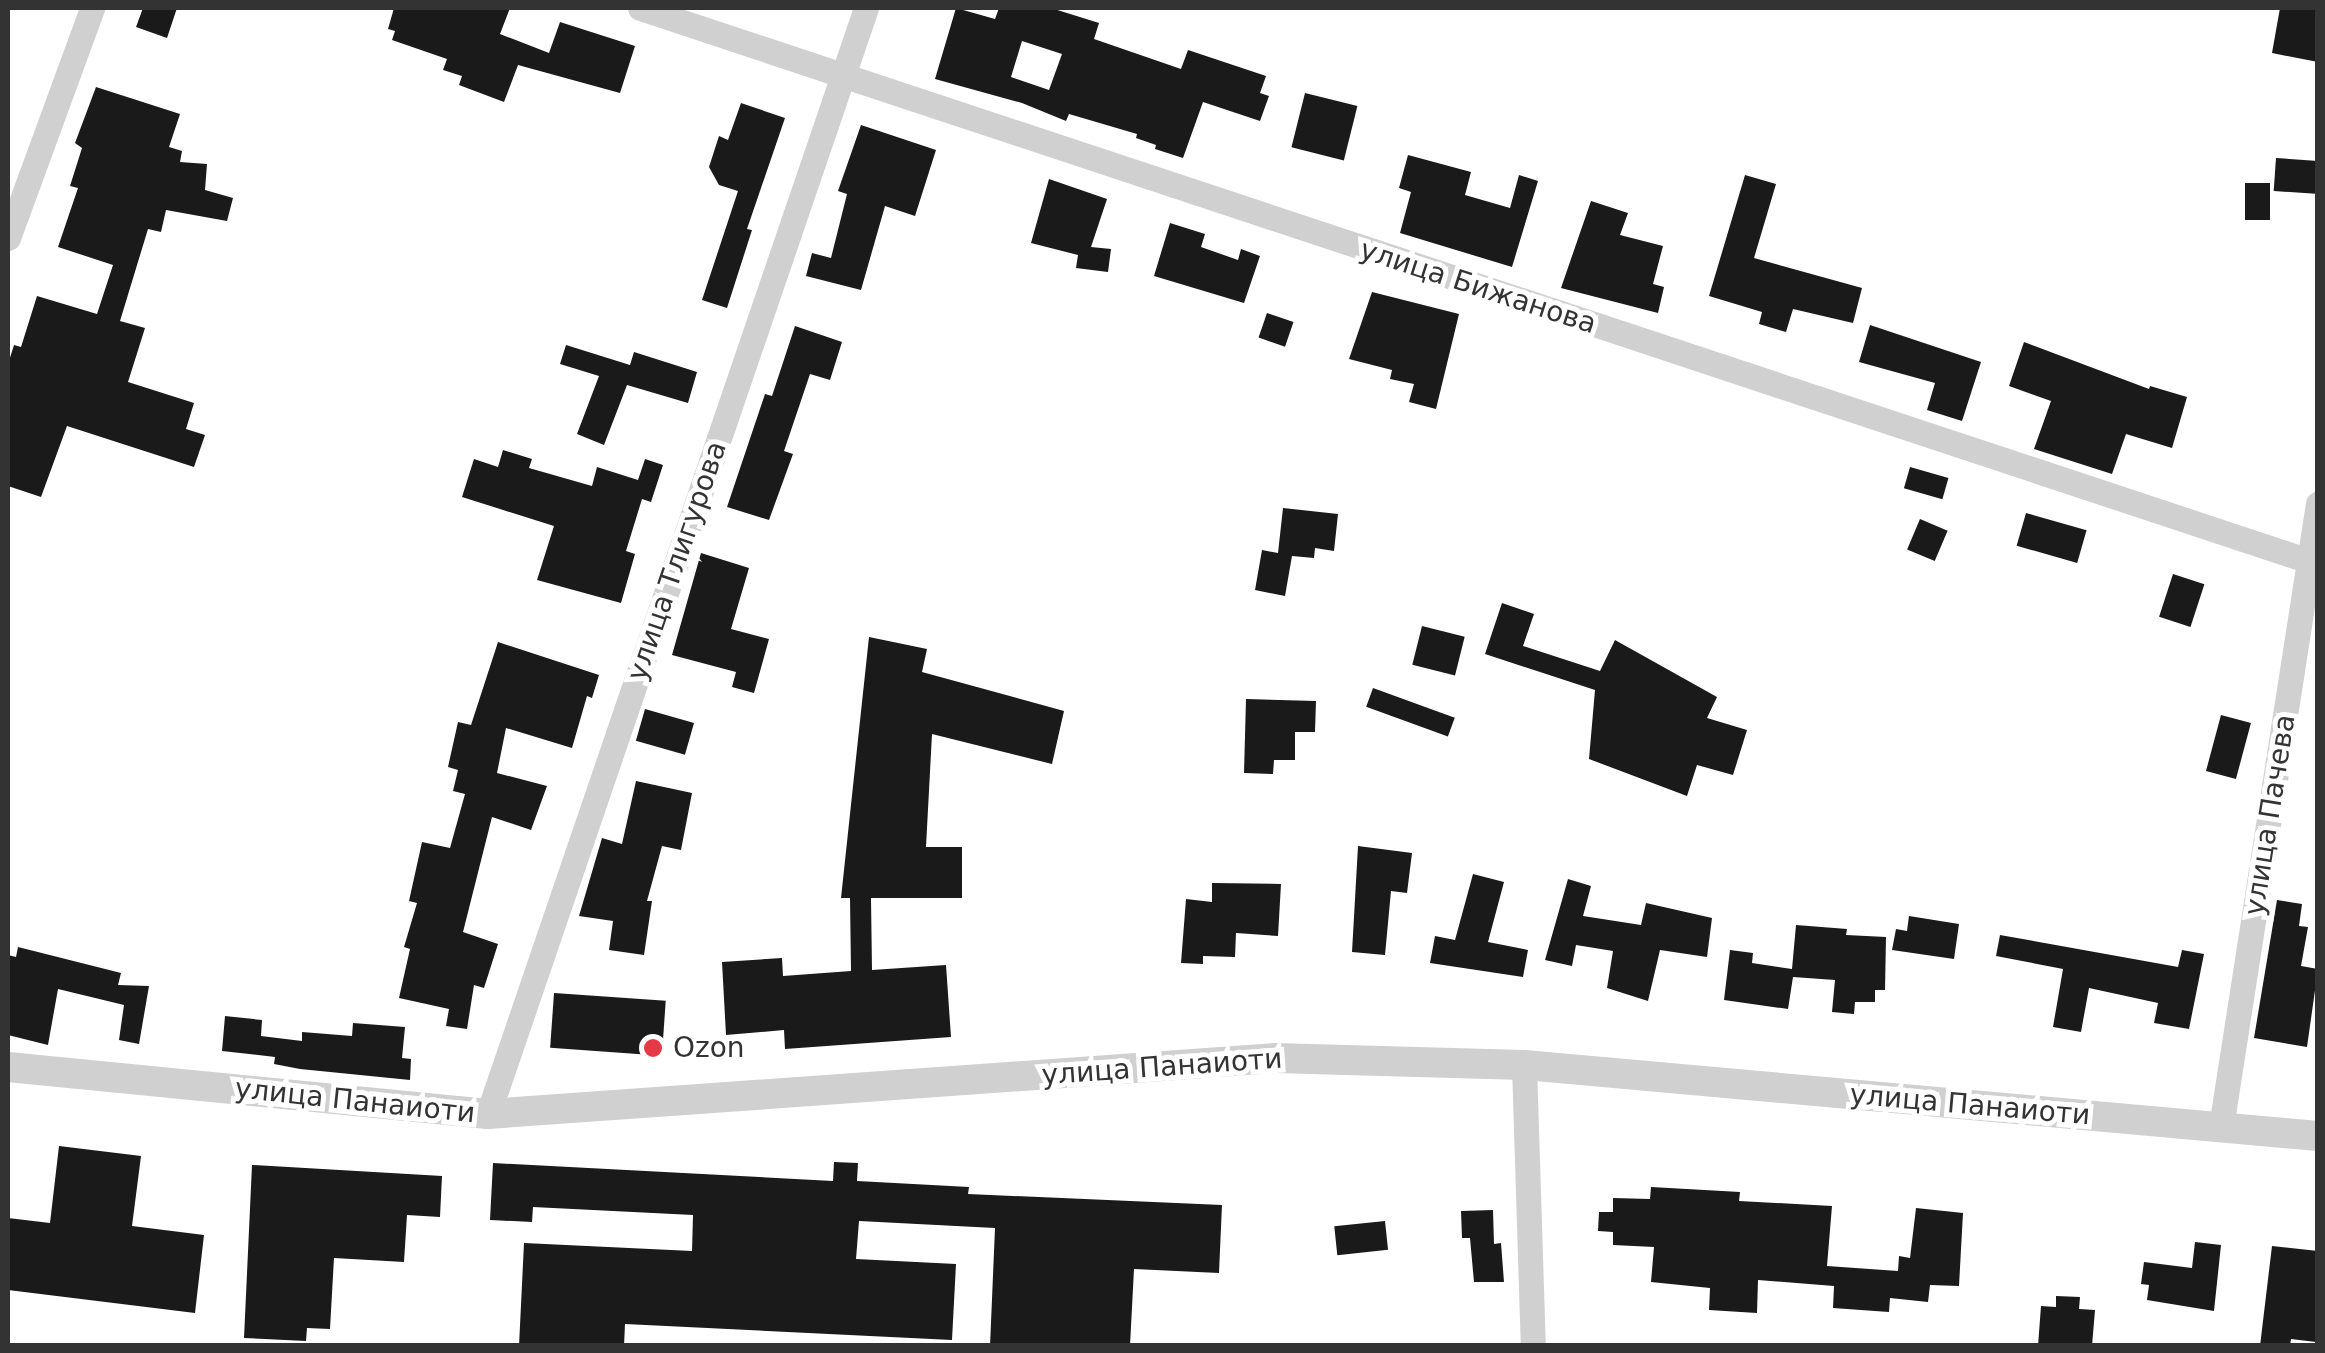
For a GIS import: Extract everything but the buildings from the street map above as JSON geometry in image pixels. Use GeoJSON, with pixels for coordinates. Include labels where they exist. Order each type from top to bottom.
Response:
{"type":"FeatureCollection","features":[{"type":"Feature","properties":{"kind":"street"},"geometry":{"type":"LineString","coordinates":[[8,238],[92,8]]}},
{"type":"Feature","properties":{"kind":"street","name":"улица Бижанова"},"geometry":{"type":"LineString","coordinates":[[640,8],[2314,563]]}},
{"type":"Feature","properties":{"kind":"street","name":"улица Тлигурова"},"geometry":{"type":"LineString","coordinates":[[488,1114],[866,8]]}},
{"type":"Feature","properties":{"kind":"street","name":"улица Пачева"},"geometry":{"type":"LineString","coordinates":[[2221,1127],[2314,563],[2318,503]]}},
{"type":"Feature","properties":{"kind":"street","name":"улица Панаиоти"},"geometry":{"type":"LineString","coordinates":[[8,1067],[488,1114],[1275,1058],[1524,1065],[2318,1136]]}},
{"type":"Feature","properties":{"kind":"street"},"geometry":{"type":"LineString","coordinates":[[1524,1065],[1533,1346]]}},
{"type":"Feature","properties":{"kind":"place","name":"Ozon"},"geometry":{"type":"Point","coordinates":[653,1048]}}]}
